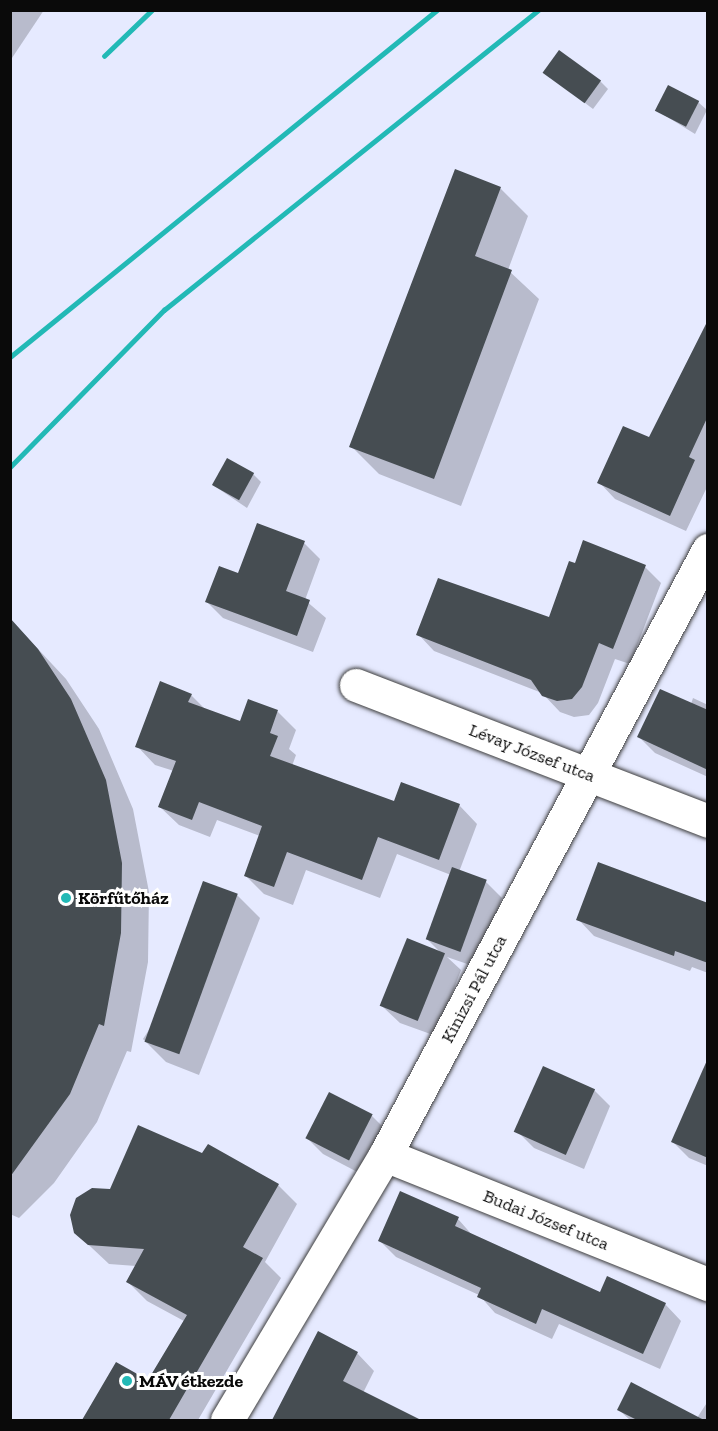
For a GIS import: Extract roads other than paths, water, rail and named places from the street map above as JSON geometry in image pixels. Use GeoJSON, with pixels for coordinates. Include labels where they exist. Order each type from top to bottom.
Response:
{"type":"FeatureCollection","features":[{"type":"Feature","properties":{"kind":"street","name":"Kinizsi Pál utca"},"geometry":{"type":"LineString","coordinates":[[227,1420],[386,1155],[708,550]]}},
{"type":"Feature","properties":{"kind":"street","name":"Lévay József utca"},"geometry":{"type":"LineString","coordinates":[[356,685],[708,821]]}},
{"type":"Feature","properties":{"kind":"street","name":"Budai József utca"},"geometry":{"type":"LineString","coordinates":[[386,1155],[708,1284]]}},
{"type":"Feature","properties":{"kind":"railway"},"geometry":{"type":"LineString","coordinates":[[104,56],[152,10]]}},
{"type":"Feature","properties":{"kind":"railway"},"geometry":{"type":"LineString","coordinates":[[10,357],[437,10]]}},
{"type":"Feature","properties":{"kind":"railway"},"geometry":{"type":"LineString","coordinates":[[10,467],[164,310],[538,10]]}},
{"type":"Feature","properties":{"kind":"place","name":"Körfűtőház"},"geometry":{"type":"Point","coordinates":[66,898]}},
{"type":"Feature","properties":{"kind":"place","name":"MÁV étkezde"},"geometry":{"type":"Point","coordinates":[127,1381]}}]}
